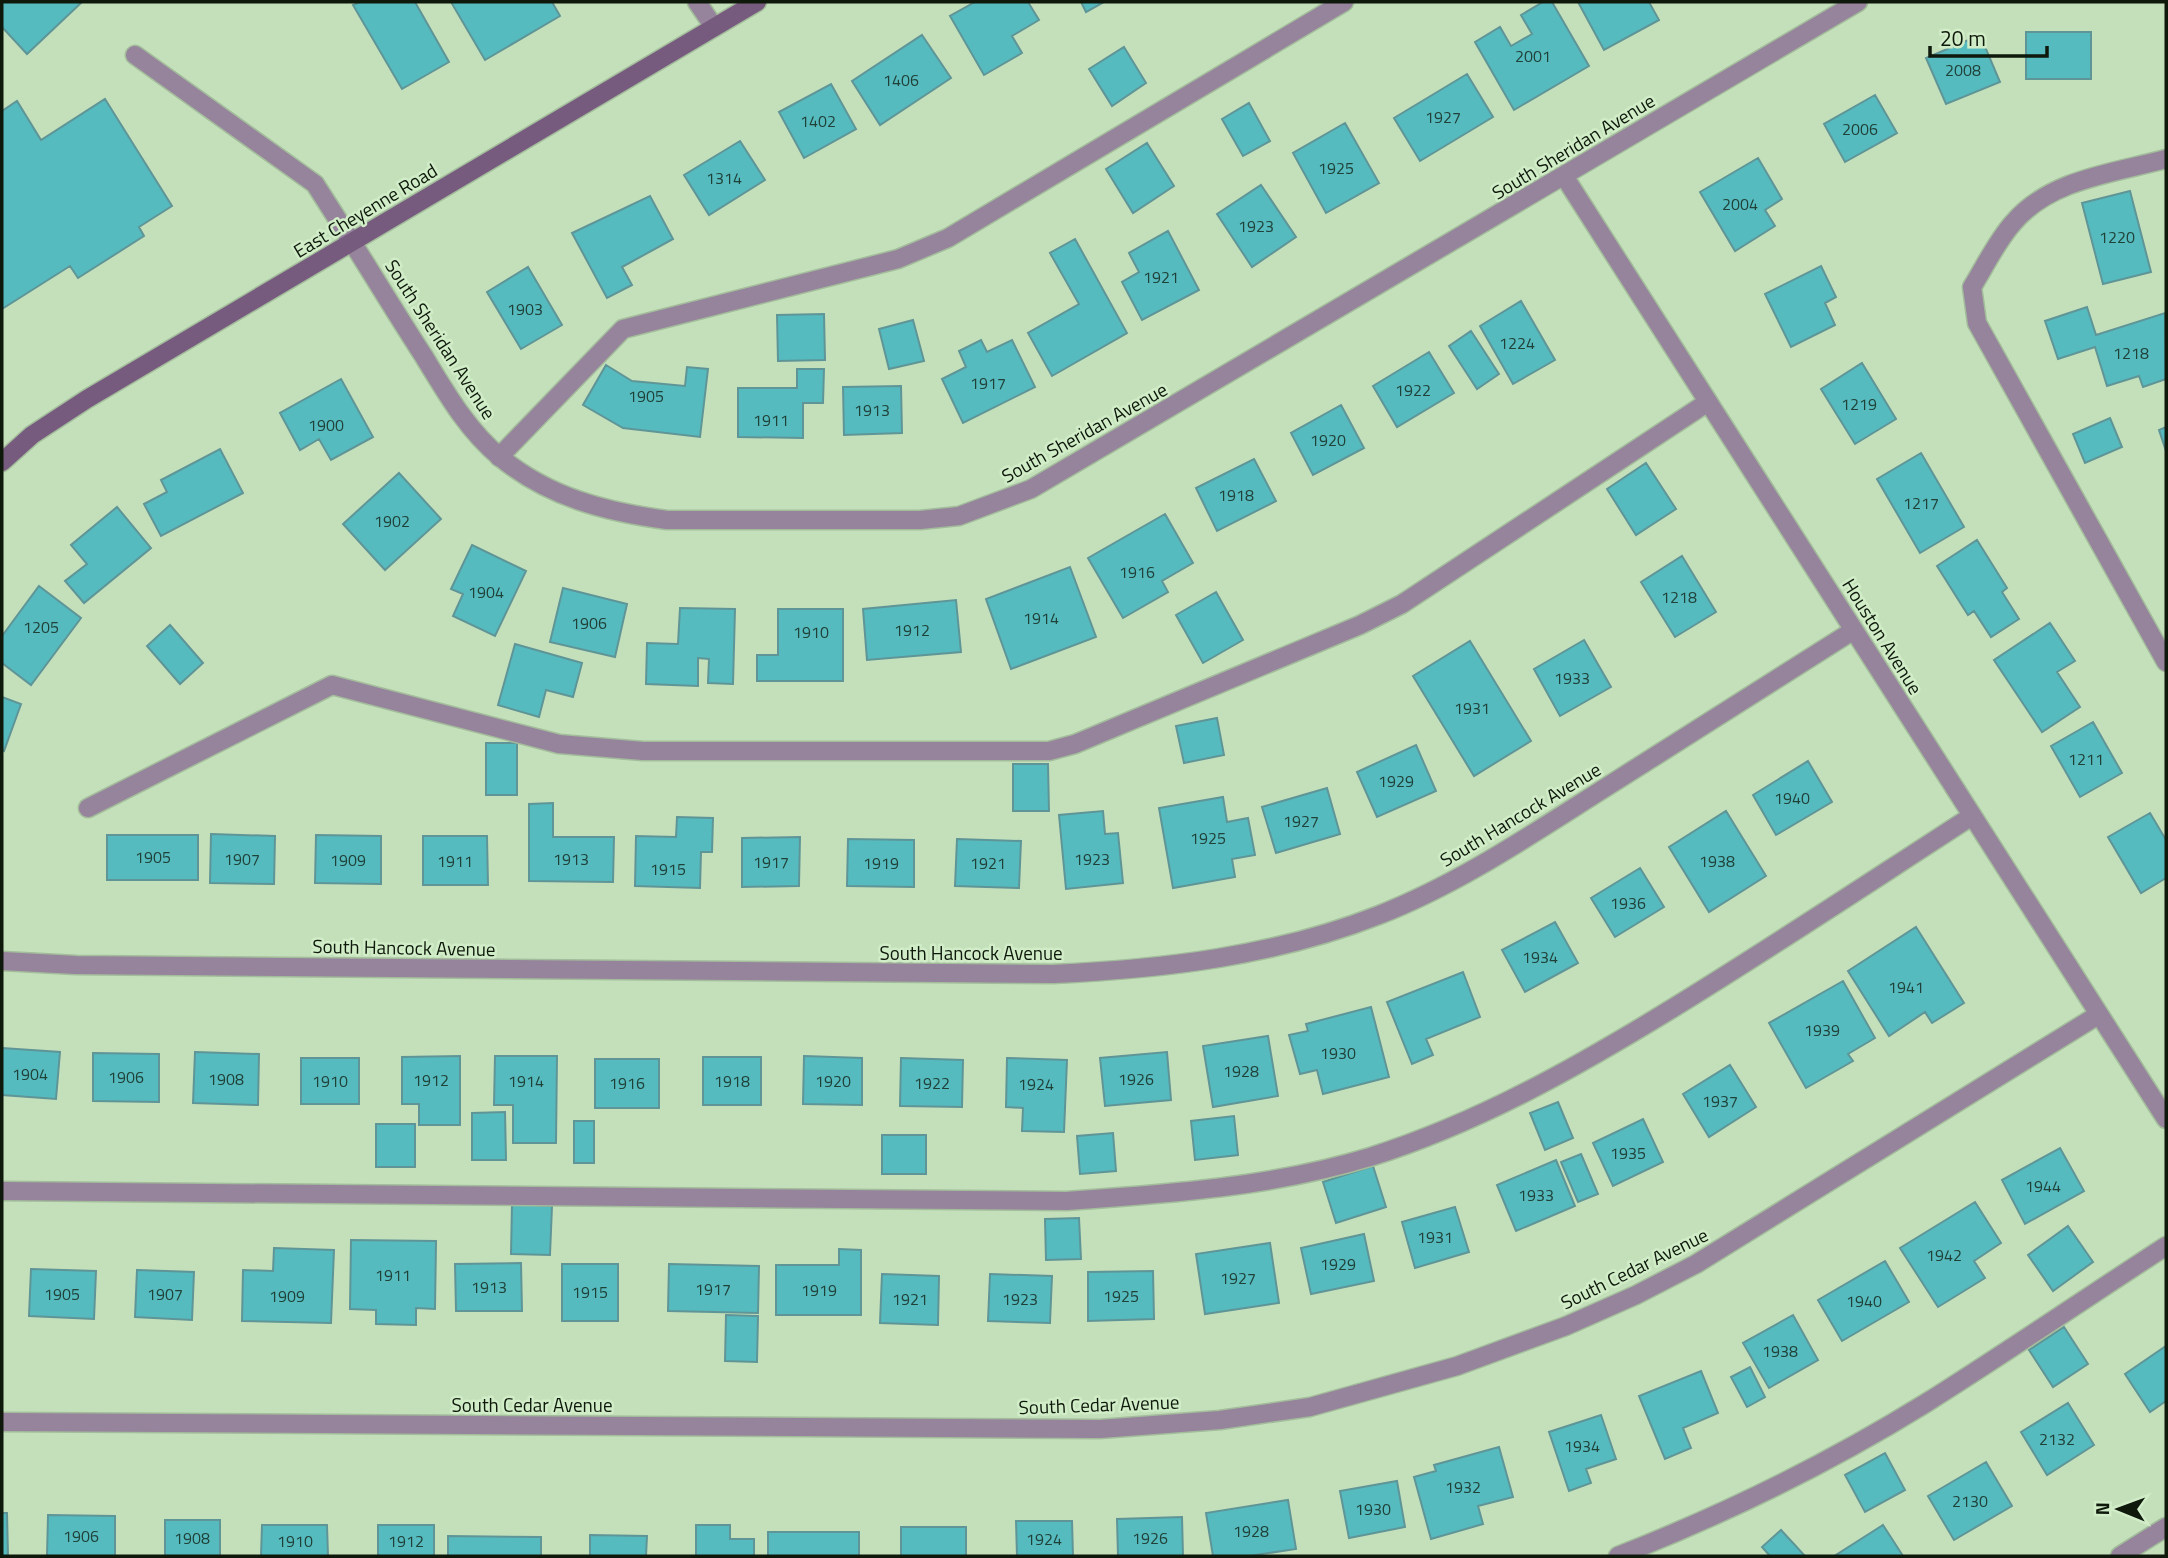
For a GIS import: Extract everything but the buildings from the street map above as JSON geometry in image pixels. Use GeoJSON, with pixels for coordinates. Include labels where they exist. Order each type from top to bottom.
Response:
{"type":"FeatureCollection","features":[{"type":"Feature","properties":{"kind":"street"},"geometry":{"type":"LineString","coordinates":[[697,2],[714,27]]}},
{"type":"Feature","properties":{"kind":"street","name":"East Cheyenne Road"},"geometry":{"type":"LineString","coordinates":[[2,462],[32,435],[87,399],[757,2]]}},
{"type":"Feature","properties":{"kind":"street"},"geometry":{"type":"LineString","coordinates":[[499,457],[623,329],[898,259],[948,238],[1344,2]]}},
{"type":"Feature","properties":{"kind":"street","name":"South Sheridan Avenue"},"geometry":{"type":"LineString","coordinates":[[135,55],[315,184],[448,395],[473,429],[499,457],[547,487],[577,501],[626,515],[667,520],[920,520],[959,516],[1031,489],[1858,2]]}},
{"type":"Feature","properties":{"kind":"street"},"geometry":{"type":"LineString","coordinates":[[2166,159],[2069,184],[2039,198],[2013,223],[1972,287],[1977,323],[2166,662]]}},
{"type":"Feature","properties":{"kind":"street","name":"Houston Avenue"},"geometry":{"type":"LineString","coordinates":[[1564,176],[2166,1119]]}},
{"type":"Feature","properties":{"kind":"street"},"geometry":{"type":"LineString","coordinates":[[88,808],[332,685],[559,744],[643,751],[1049,751],[1075,744],[1323,641],[1402,604],[1708,402]]}},
{"type":"Feature","properties":{"kind":"street","name":"South Hancock Avenue"},"geometry":{"type":"LineString","coordinates":[[2,961],[76,965],[1053,974],[1185,964],[1263,950],[1368,919],[1430,892],[1508,849],[1854,630]]}},
{"type":"Feature","properties":{"kind":"street"},"geometry":{"type":"LineString","coordinates":[[2,1191],[1066,1201],[1148,1195],[1288,1176],[1368,1157],[1446,1130],[1580,1064],[1722,979],[1972,816]]}},
{"type":"Feature","properties":{"kind":"street","name":"South Cedar Avenue"},"geometry":{"type":"LineString","coordinates":[[2,1422],[1100,1429],[1220,1420],[1310,1407],[1457,1366],[1566,1326],[1636,1295],[1748,1233],[2098,1014]]}},
{"type":"Feature","properties":{"kind":"street"},"geometry":{"type":"LineString","coordinates":[[1618,1556],[1702,1522],[1846,1448],[1926,1403],[2166,1246]]}},
{"type":"Feature","properties":{"kind":"street"},"geometry":{"type":"LineString","coordinates":[[2120,1556],[2166,1527]]}}]}
